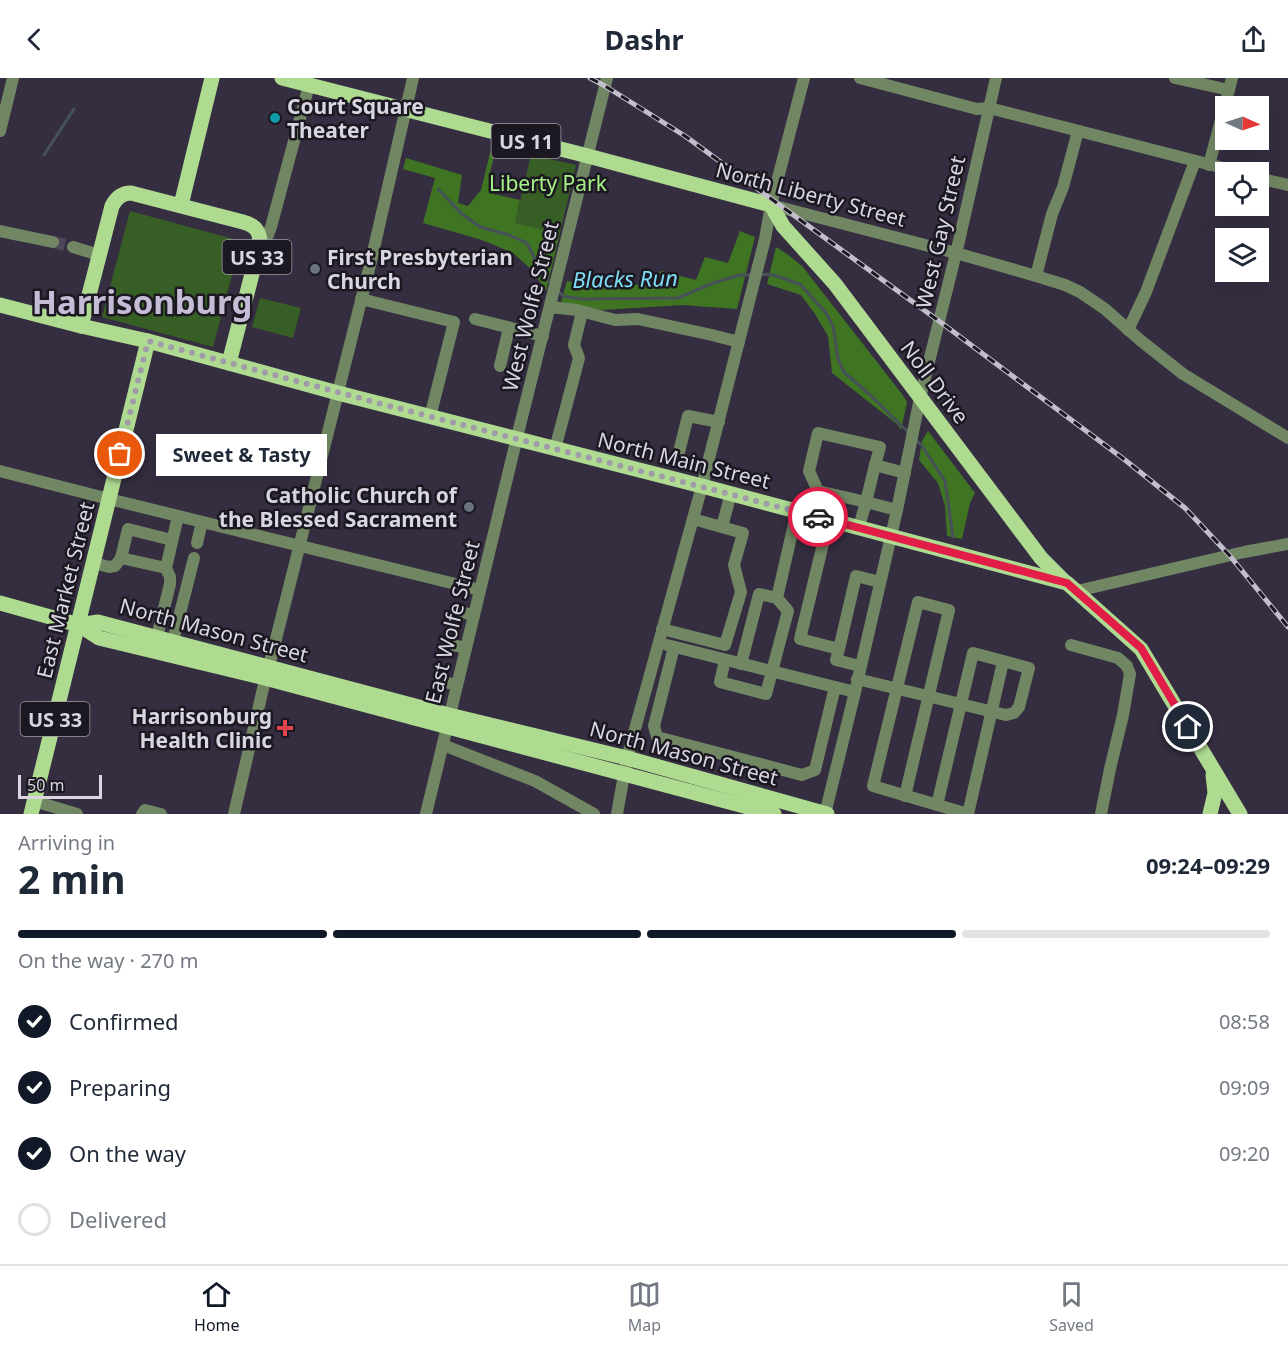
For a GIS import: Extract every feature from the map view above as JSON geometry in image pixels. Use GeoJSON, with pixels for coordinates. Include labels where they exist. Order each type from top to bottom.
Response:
{"type":"FeatureCollection","features":[{"type":"Feature","properties":{"kind":"main road"},"geometry":{"type":"LineString","coordinates":[[181,206],[212,78]]}},
{"type":"Feature","properties":{"kind":"main road","name":"North Liberty Street"},"geometry":{"type":"LineString","coordinates":[[282,78],[771,205]]}},
{"type":"Feature","properties":{"kind":"main road","name":"US 33"},"geometry":{"type":"LineString","coordinates":[[81,326],[112,206],[119,197],[131,193],[248,223],[257,230],[260,243],[229,363]]}},
{"type":"Feature","properties":{"kind":"main road","name":"Noll Drive"},"geometry":{"type":"LineString","coordinates":[[771,205],[783,226],[835,284],[1041,558],[1072,587]]}},
{"type":"Feature","properties":{"kind":"main road","name":"North Main Street"},"geometry":{"type":"LineString","coordinates":[[0,305],[148,341],[430,417],[731,493],[1072,587],[1141,648],[1240,814]]}},
{"type":"Feature","properties":{"kind":"main road","name":"East Market Street"},"geometry":{"type":"LineString","coordinates":[[32,807],[148,341]]}},
{"type":"Feature","properties":{"kind":"main road"},"geometry":{"type":"LineString","coordinates":[[0,603],[79,625]]}},
{"type":"Feature","properties":{"kind":"main road","name":"North Mason Street"},"geometry":{"type":"LineString","coordinates":[[79,625],[99,622],[173,641],[267,672],[448,721],[624,775],[756,812],[774,814]]}},
{"type":"Feature","properties":{"kind":"main road","name":"North Mason Street"},"geometry":{"type":"LineString","coordinates":[[79,625],[99,638],[267,672]]}},
{"type":"Feature","properties":{"kind":"main road","name":"North Mason Street"},"geometry":{"type":"LineString","coordinates":[[448,721],[627,758],[825,814]]}},
{"type":"Feature","properties":{"kind":"main road"},"geometry":{"type":"LineString","coordinates":[[1210,814],[1215,793],[1211,766]]}},
{"type":"Feature","properties":{"kind":"street"},"geometry":{"type":"LineString","coordinates":[[0,131],[13,78]]}},
{"type":"Feature","properties":{"kind":"street"},"geometry":{"type":"LineString","coordinates":[[234,814],[267,672],[282,639],[291,605],[293,572],[305,547],[338,393],[371,261],[412,78]]}},
{"type":"Feature","properties":{"kind":"street","name":"West Wolfe Street"},"geometry":{"type":"LineString","coordinates":[[517,439],[607,78]]}},
{"type":"Feature","properties":{"kind":"street"},"geometry":{"type":"LineString","coordinates":[[617,814],[627,758],[719,422],[804,78]]}},
{"type":"Feature","properties":{"kind":"street"},"geometry":{"type":"LineString","coordinates":[[860,78],[977,109],[989,108],[1215,166]]}},
{"type":"Feature","properties":{"kind":"street","name":"West Gay Street"},"geometry":{"type":"LineString","coordinates":[[825,814],[996,78]]}},
{"type":"Feature","properties":{"kind":"street"},"geometry":{"type":"LineString","coordinates":[[1175,78],[1230,84],[1209,165]]}},
{"type":"Feature","properties":{"kind":"street"},"geometry":{"type":"LineString","coordinates":[[260,243],[268,235],[271,227],[309,85]]}},
{"type":"Feature","properties":{"kind":"street"},"geometry":{"type":"LineString","coordinates":[[1036,276],[1052,214],[1063,187],[1078,131]]}},
{"type":"Feature","properties":{"kind":"street"},"geometry":{"type":"LineString","coordinates":[[1128,330],[1146,292],[1195,161]]}},
{"type":"Feature","properties":{"kind":"street"},"geometry":{"type":"LineString","coordinates":[[1269,181],[1288,185]]}},
{"type":"Feature","properties":{"kind":"street","name":"North Liberty Street"},"geometry":{"type":"LineString","coordinates":[[771,205],[956,253],[1065,285],[1106,309],[1128,330],[1183,374],[1288,438]]}},
{"type":"Feature","properties":{"kind":"street"},"geometry":{"type":"LineString","coordinates":[[0,231],[52,242]]}},
{"type":"Feature","properties":{"kind":"street"},"geometry":{"type":"LineString","coordinates":[[73,247],[99,255]]}},
{"type":"Feature","properties":{"kind":"street"},"geometry":{"type":"LineString","coordinates":[[361,299],[454,322],[430,417]]}},
{"type":"Feature","properties":{"kind":"street"},"geometry":{"type":"LineString","coordinates":[[552,301],[582,312],[615,320],[638,319],[739,342]]}},
{"type":"Feature","properties":{"kind":"street"},"geometry":{"type":"LineString","coordinates":[[555,449],[579,358],[574,345],[582,312]]}},
{"type":"Feature","properties":{"kind":"street"},"geometry":{"type":"LineString","coordinates":[[475,320],[543,336]]}},
{"type":"Feature","properties":{"kind":"street"},"geometry":{"type":"LineString","coordinates":[[500,366],[509,328]]}},
{"type":"Feature","properties":{"kind":"street"},"geometry":{"type":"LineString","coordinates":[[677,460],[688,416],[719,422]]}},
{"type":"Feature","properties":{"kind":"street"},"geometry":{"type":"LineString","coordinates":[[813,515],[818,491],[809,471],[818,432],[880,447],[859,528]]}},
{"type":"Feature","properties":{"kind":"street","name":"East Wolfe Street"},"geometry":{"type":"LineString","coordinates":[[426,814],[448,721],[450,683],[466,648],[517,439]]}},
{"type":"Feature","properties":{"kind":"street"},"geometry":{"type":"LineString","coordinates":[[875,465],[905,473]]}},
{"type":"Feature","properties":{"kind":"street"},"geometry":{"type":"LineString","coordinates":[[0,471],[178,516],[200,536],[305,547],[480,590]]}},
{"type":"Feature","properties":{"kind":"street"},"geometry":{"type":"LineString","coordinates":[[818,491],[897,510]]}},
{"type":"Feature","properties":{"kind":"street"},"geometry":{"type":"LineString","coordinates":[[722,527],[731,493]]}},
{"type":"Feature","properties":{"kind":"street"},"geometry":{"type":"LineString","coordinates":[[777,598],[798,511]]}},
{"type":"Feature","properties":{"kind":"street"},"geometry":{"type":"LineString","coordinates":[[157,637],[170,584],[166,568],[178,516]]}},
{"type":"Feature","properties":{"kind":"street"},"geometry":{"type":"LineString","coordinates":[[662,628],[725,645],[741,592],[734,565],[743,533],[693,519]]}},
{"type":"Feature","properties":{"kind":"street"},"geometry":{"type":"LineString","coordinates":[[829,519],[800,639],[838,649]]}},
{"type":"Feature","properties":{"kind":"street"},"geometry":{"type":"LineString","coordinates":[[94,563],[109,567],[115,566],[121,558],[128,529],[172,540]]}},
{"type":"Feature","properties":{"kind":"street"},"geometry":{"type":"LineString","coordinates":[[1072,587],[1288,544]]}},
{"type":"Feature","properties":{"kind":"street"},"geometry":{"type":"LineString","coordinates":[[121,558],[166,568]]}},
{"type":"Feature","properties":{"kind":"street"},"geometry":{"type":"LineString","coordinates":[[173,641],[194,562]]}},
{"type":"Feature","properties":{"kind":"street"},"geometry":{"type":"LineString","coordinates":[[293,572],[306,575]]}},
{"type":"Feature","properties":{"kind":"street"},"geometry":{"type":"LineString","coordinates":[[860,666],[836,660],[838,649],[856,576],[880,582]]}},
{"type":"Feature","properties":{"kind":"street"},"geometry":{"type":"LineString","coordinates":[[725,660],[720,682],[766,694],[788,611],[777,598],[759,594],[741,664]]}},
{"type":"Feature","properties":{"kind":"street"},"geometry":{"type":"LineString","coordinates":[[905,796],[949,610],[918,602],[873,786],[905,796],[968,814],[1003,662]]}},
{"type":"Feature","properties":{"kind":"street"},"geometry":{"type":"LineString","coordinates":[[460,612],[474,615]]}},
{"type":"Feature","properties":{"kind":"street"},"geometry":{"type":"LineString","coordinates":[[658,643],[855,692]]}},
{"type":"Feature","properties":{"kind":"street"},"geometry":{"type":"LineString","coordinates":[[453,645],[466,648]]}},
{"type":"Feature","properties":{"kind":"street"},"geometry":{"type":"LineString","coordinates":[[1071,645],[1121,659],[1130,674],[1101,814]]}},
{"type":"Feature","properties":{"kind":"street"},"geometry":{"type":"LineString","coordinates":[[674,647],[654,726],[657,736],[802,775],[815,770],[835,687]]}},
{"type":"Feature","properties":{"kind":"street"},"geometry":{"type":"LineString","coordinates":[[857,679],[929,697],[960,704],[992,712],[1006,715],[1011,714],[1020,705],[1029,668],[972,653],[960,704],[937,805]]}},
{"type":"Feature","properties":{"kind":"street"},"geometry":{"type":"LineString","coordinates":[[443,745],[535,781],[594,814]]}},
{"type":"Feature","properties":{"kind":"street"},"geometry":{"type":"LineString","coordinates":[[32,807],[77,814]]}},
{"type":"Feature","properties":{"kind":"street"},"geometry":{"type":"LineString","coordinates":[[142,814],[145,810],[161,814]]}},
{"type":"Feature","properties":{"kind":"green space"},"geometry":{"type":"Polygon","coordinates":[[[491,149],[496,150],[489,176],[493,177],[490,193],[520,200],[515,223],[560,233],[546,291],[532,270],[513,253],[482,240],[423,223],[435,178],[403,169],[406,158],[462,175],[458,203],[468,206],[481,190],[491,149]]]}},
{"type":"Feature","properties":{"kind":"green space","name":"Liberty Park"},"geometry":{"type":"Polygon","coordinates":[[[531,155],[576,165],[560,233],[515,223],[531,155]]]}},
{"type":"Feature","properties":{"kind":"green space"},"geometry":{"type":"Polygon","coordinates":[[[130,211],[241,241],[213,347],[102,317],[130,211]]]}},
{"type":"Feature","properties":{"kind":"green space"},"geometry":{"type":"Polygon","coordinates":[[[740,231],[755,237],[737,309],[682,305],[602,310],[561,302],[567,281],[616,289],[645,283],[661,271],[696,280],[705,257],[728,263],[740,231]]]}},
{"type":"Feature","properties":{"kind":"green space"},"geometry":{"type":"Polygon","coordinates":[[[776,247],[802,266],[902,394],[907,402],[901,430],[898,425],[832,373],[828,336],[801,295],[767,284],[776,247]]]}},
{"type":"Feature","properties":{"kind":"green space"},"geometry":{"type":"Polygon","coordinates":[[[260,298],[301,308],[293,338],[252,327],[260,298]]]}},
{"type":"Feature","properties":{"kind":"green space"},"geometry":{"type":"Polygon","coordinates":[[[928,431],[975,493],[970,503],[962,539],[947,536],[945,506],[938,483],[919,460],[922,441],[928,431]]]}},
{"type":"Feature","properties":{"kind":"waterway","name":"Blacks Run"},"geometry":{"type":"LineString","coordinates":[[44,155],[74,109]]}},
{"type":"Feature","properties":{"kind":"waterway","name":"Blacks Run"},"geometry":{"type":"LineString","coordinates":[[438,189],[462,214],[480,227],[527,243],[542,274],[551,283]]}},
{"type":"Feature","properties":{"kind":"waterway","name":"Blacks Run"},"geometry":{"type":"LineString","coordinates":[[760,275],[769,274],[801,285],[826,313],[833,326],[838,359],[844,372],[910,434]]}},
{"type":"Feature","properties":{"kind":"waterway","name":"Blacks Run"},"geometry":{"type":"LineString","coordinates":[[557,290],[563,296],[581,299],[678,298],[713,283],[740,275],[754,275]]}},
{"type":"Feature","properties":{"kind":"waterway","name":"Blacks Run"},"geometry":{"type":"LineString","coordinates":[[915,439],[945,481],[953,537]]}},
{"type":"Feature","properties":{"kind":"tunnel"},"geometry":{"type":"LineString","coordinates":[[53,242],[73,247]]}},
{"type":"Feature","properties":{"kind":"railway"},"geometry":{"type":"LineString","coordinates":[[590,78],[685,136],[1125,460],[1185,508],[1230,556],[1288,627]]}},
{"type":"Feature","properties":{"kind":"way so far"},"geometry":{"type":"LineString","coordinates":[[120,454],[148,341],[818,517]]}},
{"type":"Feature","properties":{"kind":"place","name":"Court Square Theater"},"geometry":{"type":"Point","coordinates":[275,118]}},
{"type":"Feature","properties":{"kind":"place","name":"First Presbyterian Church"},"geometry":{"type":"Point","coordinates":[315,269]}},
{"type":"Feature","properties":{"kind":"place","name":"Sweet & Tasty"},"geometry":{"type":"Point","coordinates":[120,454]}},
{"type":"Feature","properties":{"kind":"place","name":"Catholic Church of the Blessed Sacrament"},"geometry":{"type":"Point","coordinates":[469,507]}},
{"type":"Feature","properties":{"kind":"place","name":"Harrisonburg Health Clinic"},"geometry":{"type":"Point","coordinates":[285,728]}},
{"type":"Feature","properties":{"kind":"district","name":"Harrisonburg"},"geometry":{"type":"Point","coordinates":[142,301]}},
{"type":"Feature","properties":{"kind":"route"},"geometry":{"type":"LineString","coordinates":[[818,517],[1067,583],[1141,648],[1188,727]]}}]}
